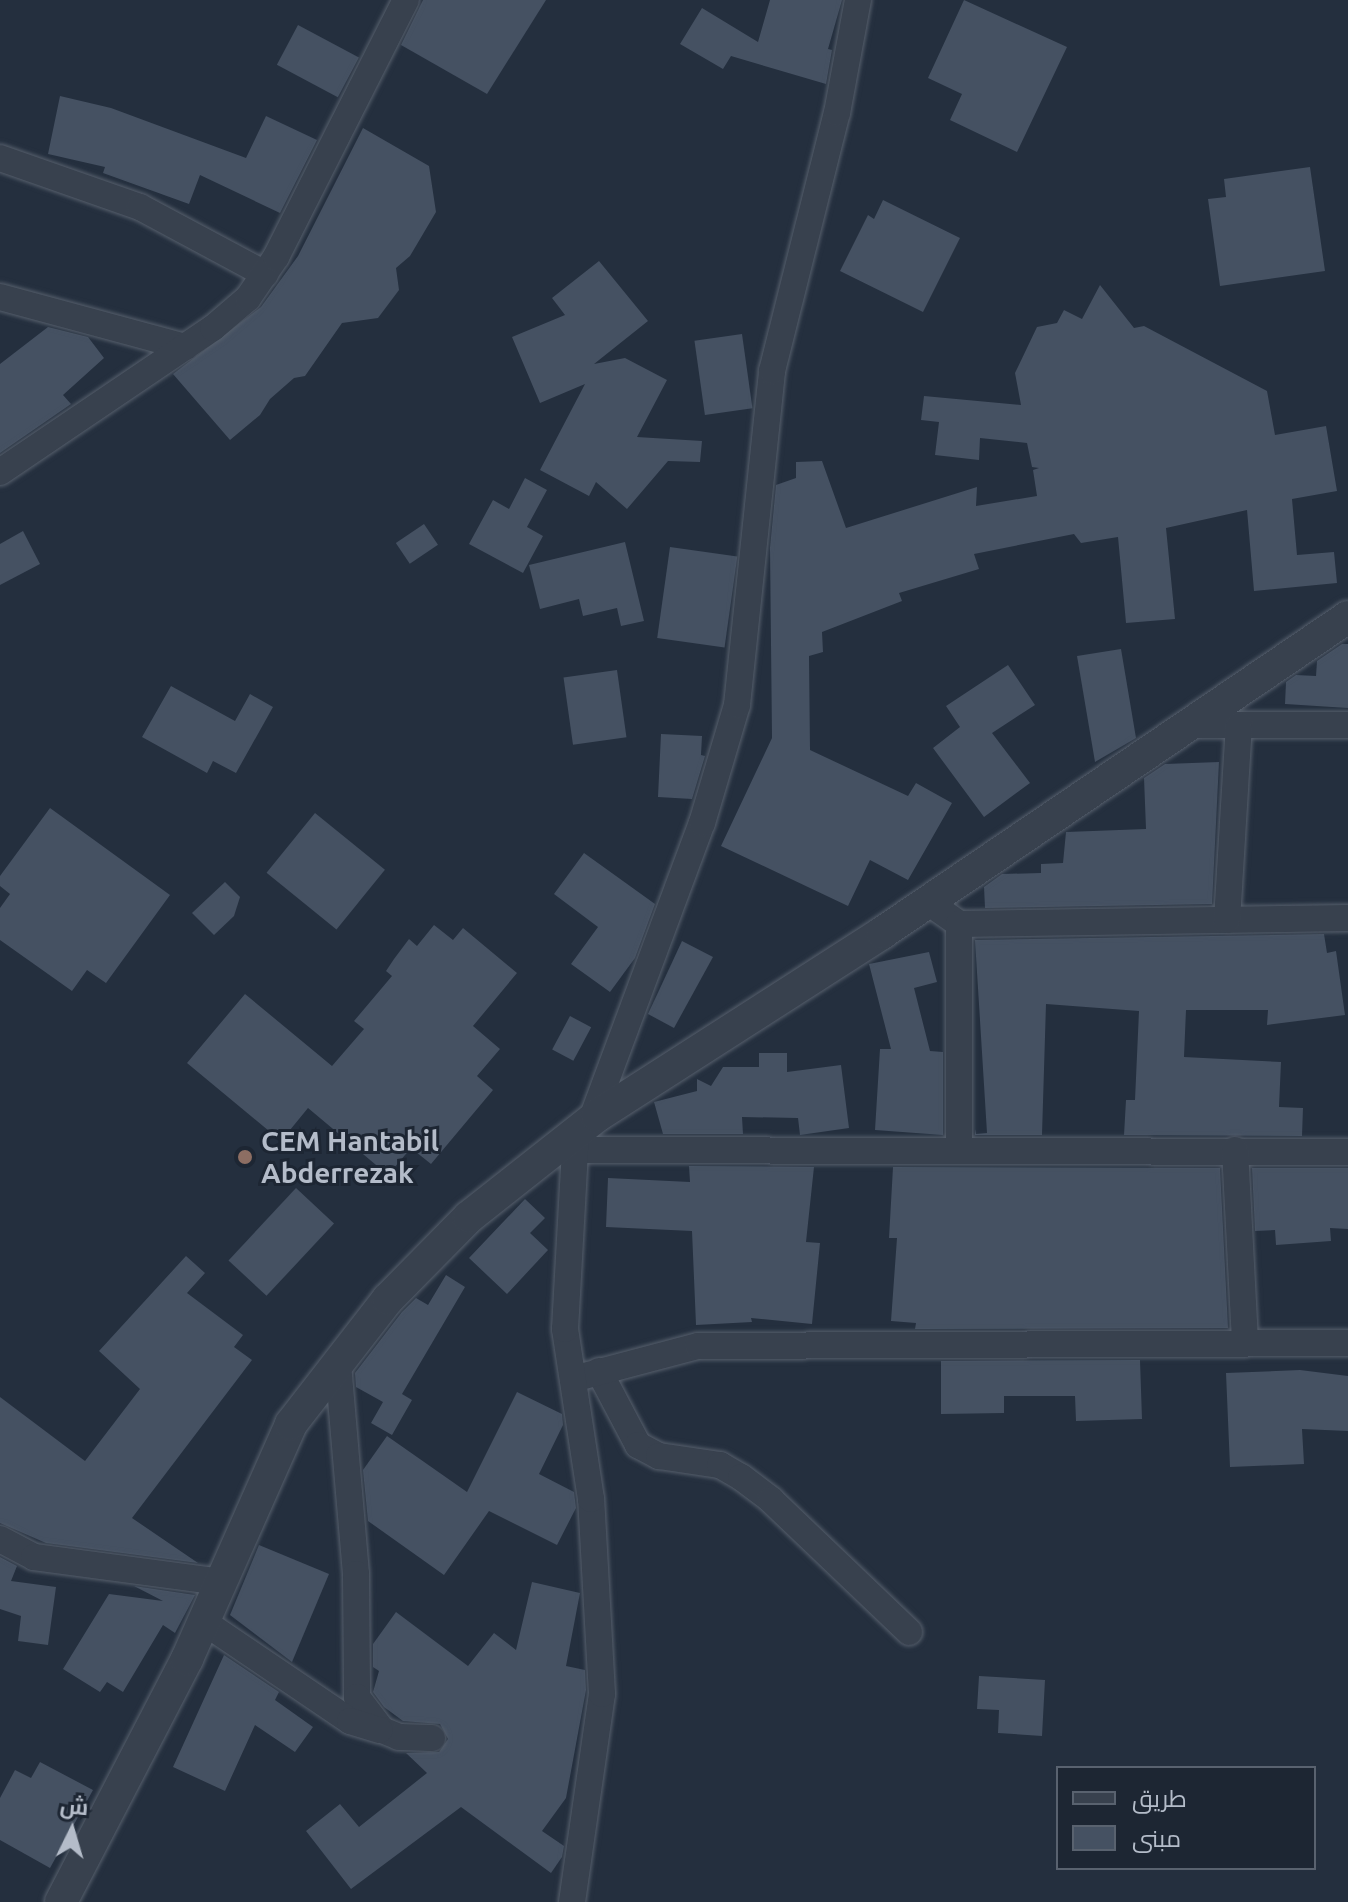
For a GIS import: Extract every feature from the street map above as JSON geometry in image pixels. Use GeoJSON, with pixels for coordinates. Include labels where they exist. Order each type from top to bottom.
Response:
{"type":"FeatureCollection","features":[{"type":"Feature","properties":{"kind":"street"},"geometry":{"type":"LineString","coordinates":[[0,472],[185,347],[248,298],[265,274],[406,0]]}},
{"type":"Feature","properties":{"kind":"street"},"geometry":{"type":"LineString","coordinates":[[572,1902],[602,1694],[594,1529],[565,1329],[581,1134],[702,823],[737,705],[772,371],[837,113],[858,0]]}},
{"type":"Feature","properties":{"kind":"street"},"geometry":{"type":"LineString","coordinates":[[0,158],[140,207],[265,274]]}},
{"type":"Feature","properties":{"kind":"street"},"geometry":{"type":"LineString","coordinates":[[0,297],[185,347]]}},
{"type":"Feature","properties":{"kind":"street"},"geometry":{"type":"LineString","coordinates":[[61,1902],[204,1622],[291,1424],[388,1299],[469,1217],[581,1134],[1348,617]]}},
{"type":"Feature","properties":{"kind":"street"},"geometry":{"type":"LineString","coordinates":[[1187,725],[1348,725]]}},
{"type":"Feature","properties":{"kind":"street"},"geometry":{"type":"LineString","coordinates":[[1227,920],[1239,725]]}},
{"type":"Feature","properties":{"kind":"street"},"geometry":{"type":"LineString","coordinates":[[928,902],[959,924],[1348,918]]}},
{"type":"Feature","properties":{"kind":"street"},"geometry":{"type":"LineString","coordinates":[[959,924],[959,1150]]}},
{"type":"Feature","properties":{"kind":"street"},"geometry":{"type":"LineString","coordinates":[[581,1134],[959,1150],[1348,1152]]}},
{"type":"Feature","properties":{"kind":"street"},"geometry":{"type":"LineString","coordinates":[[1235,1150],[1245,1343]]}},
{"type":"Feature","properties":{"kind":"street"},"geometry":{"type":"LineString","coordinates":[[573,1379],[698,1346],[1348,1343]]}},
{"type":"Feature","properties":{"kind":"street"},"geometry":{"type":"LineString","coordinates":[[338,1364],[356,1574],[357,1697],[382,1730]]}},
{"type":"Feature","properties":{"kind":"street"},"geometry":{"type":"LineString","coordinates":[[599,1371],[638,1445],[659,1456],[720,1465],[741,1477],[771,1500],[909,1632]]}},
{"type":"Feature","properties":{"kind":"street"},"geometry":{"type":"LineString","coordinates":[[0,1539],[34,1557],[221,1582]]}},
{"type":"Feature","properties":{"kind":"street"},"geometry":{"type":"LineString","coordinates":[[204,1622],[350,1721],[399,1737],[432,1738]]}},
{"type":"Feature","properties":{"kind":"building"},"geometry":{"type":"Polygon","coordinates":[[[423,0],[546,0],[487,94],[401,45],[423,0]]]}},
{"type":"Feature","properties":{"kind":"building"},"geometry":{"type":"Polygon","coordinates":[[[770,0],[842,0],[828,49],[832,50],[826,84],[731,56],[723,69],[680,44],[702,8],[758,42],[770,0]]]}},
{"type":"Feature","properties":{"kind":"building"},"geometry":{"type":"Polygon","coordinates":[[[964,0],[1067,47],[1017,152],[950,120],[962,94],[928,78],[964,0]]]}},
{"type":"Feature","properties":{"kind":"building"},"geometry":{"type":"Polygon","coordinates":[[[298,25],[359,57],[338,97],[277,65],[298,25]]]}},
{"type":"Feature","properties":{"kind":"building"},"geometry":{"type":"Polygon","coordinates":[[[60,96],[111,108],[246,158],[266,116],[317,140],[280,213],[200,175],[189,204],[103,173],[105,167],[48,154],[60,96]]]}},
{"type":"Feature","properties":{"kind":"building"},"geometry":{"type":"Polygon","coordinates":[[[363,128],[429,166],[436,212],[410,256],[396,268],[399,290],[378,318],[342,323],[305,376],[294,378],[270,399],[260,415],[230,440],[173,374],[261,307],[298,256],[363,128]]]}},
{"type":"Feature","properties":{"kind":"building"},"geometry":{"type":"Polygon","coordinates":[[[1310,167],[1325,271],[1220,286],[1208,199],[1226,197],[1224,179],[1310,167]]]}},
{"type":"Feature","properties":{"kind":"building"},"geometry":{"type":"Polygon","coordinates":[[[883,200],[960,238],[923,312],[840,271],[868,215],[874,219],[883,200]]]}},
{"type":"Feature","properties":{"kind":"building"},"geometry":{"type":"Polygon","coordinates":[[[599,261],[648,321],[594,364],[625,358],[667,380],[637,437],[702,441],[700,462],[668,461],[627,509],[596,482],[589,496],[540,470],[585,384],[540,403],[512,337],[565,315],[552,298],[599,261]]]}},
{"type":"Feature","properties":{"kind":"building"},"geometry":{"type":"Polygon","coordinates":[[[1100,285],[1134,328],[1144,326],[1267,391],[1275,435],[1326,426],[1337,491],[1292,499],[1297,555],[1334,552],[1337,583],[1254,591],[1247,510],[1166,528],[1175,619],[1126,623],[1118,537],[1081,543],[1074,534],[974,554],[979,569],[899,593],[902,601],[822,632],[823,652],[809,656],[810,750],[908,796],[916,783],[952,803],[908,880],[870,860],[848,906],[721,846],[772,738],[770,548],[776,485],[796,478],[796,462],[822,461],[846,528],[977,487],[976,506],[1037,496],[1033,470],[1039,468],[1032,467],[1027,443],[980,438],[979,460],[935,455],[939,422],[921,420],[924,396],[1021,405],[1015,373],[1037,327],[1057,323],[1064,310],[1082,319],[1100,285]]]}},
{"type":"Feature","properties":{"kind":"building"},"geometry":{"type":"Polygon","coordinates":[[[48,327],[88,337],[104,358],[63,395],[71,404],[0,453],[0,364],[48,327]]]}},
{"type":"Feature","properties":{"kind":"building"},"geometry":{"type":"Polygon","coordinates":[[[742,334],[752,408],[705,415],[694,341],[742,334]]]}},
{"type":"Feature","properties":{"kind":"building"},"geometry":{"type":"Polygon","coordinates":[[[525,478],[547,490],[527,527],[543,536],[523,573],[469,544],[493,500],[509,509],[525,478]]]}},
{"type":"Feature","properties":{"kind":"building"},"geometry":{"type":"Polygon","coordinates":[[[424,524],[438,545],[410,564],[396,543],[424,524]]]}},
{"type":"Feature","properties":{"kind":"building"},"geometry":{"type":"Polygon","coordinates":[[[23,531],[40,564],[0,585],[0,544],[23,531]]]}},
{"type":"Feature","properties":{"kind":"building"},"geometry":{"type":"Polygon","coordinates":[[[625,542],[644,621],[621,626],[617,608],[583,616],[579,599],[540,609],[529,565],[625,542]]]}},
{"type":"Feature","properties":{"kind":"building"},"geometry":{"type":"Polygon","coordinates":[[[670,547],[737,556],[725,648],[657,638],[670,547]]]}},
{"type":"Feature","properties":{"kind":"building"},"geometry":{"type":"Polygon","coordinates":[[[1342,644],[1348,644],[1348,708],[1285,704],[1286,682],[1296,675],[1316,676],[1317,661],[1342,644]]]}},
{"type":"Feature","properties":{"kind":"building"},"geometry":{"type":"Polygon","coordinates":[[[1121,649],[1136,738],[1095,762],[1077,656],[1121,649]]]}},
{"type":"Feature","properties":{"kind":"building"},"geometry":{"type":"Polygon","coordinates":[[[1008,665],[1035,705],[992,733],[1030,783],[984,817],[933,748],[960,727],[946,706],[1008,665]]]}},
{"type":"Feature","properties":{"kind":"building"},"geometry":{"type":"Polygon","coordinates":[[[617,670],[626,737],[573,745],[564,678],[617,670]]]}},
{"type":"Feature","properties":{"kind":"building"},"geometry":{"type":"Polygon","coordinates":[[[171,686],[235,721],[250,694],[273,707],[236,773],[213,761],[207,773],[142,737],[171,686]]]}},
{"type":"Feature","properties":{"kind":"building"},"geometry":{"type":"Polygon","coordinates":[[[661,734],[702,736],[701,755],[705,756],[692,799],[658,797],[661,734]]]}},
{"type":"Feature","properties":{"kind":"building"},"geometry":{"type":"Polygon","coordinates":[[[1219,762],[1212,904],[985,908],[984,887],[1002,874],[1041,873],[1041,864],[1063,863],[1066,832],[1146,829],[1144,778],[1165,764],[1219,762]]]}},
{"type":"Feature","properties":{"kind":"building"},"geometry":{"type":"Polygon","coordinates":[[[50,808],[170,895],[106,983],[87,970],[72,991],[0,940],[0,908],[10,894],[0,886],[0,876],[50,808]]]}},
{"type":"Feature","properties":{"kind":"building"},"geometry":{"type":"Polygon","coordinates":[[[315,813],[385,870],[336,929],[267,873],[315,813]]]}},
{"type":"Feature","properties":{"kind":"building"},"geometry":{"type":"Polygon","coordinates":[[[584,853],[655,904],[635,958],[610,992],[571,964],[598,927],[554,894],[584,853]]]}},
{"type":"Feature","properties":{"kind":"building"},"geometry":{"type":"Polygon","coordinates":[[[225,882],[240,897],[234,916],[214,935],[192,913],[225,882]]]}},
{"type":"Feature","properties":{"kind":"building"},"geometry":{"type":"Polygon","coordinates":[[[434,925],[453,940],[463,928],[517,973],[473,1026],[500,1049],[477,1076],[493,1090],[431,1164],[411,1148],[388,1175],[308,1108],[281,1141],[187,1063],[245,994],[332,1066],[364,1029],[354,1021],[392,976],[386,971],[394,959],[409,939],[417,946],[434,925]]]}},
{"type":"Feature","properties":{"kind":"building"},"geometry":{"type":"Polygon","coordinates":[[[1324,934],[1327,953],[1336,951],[1345,1015],[1267,1025],[1268,1010],[1186,1010],[1184,1057],[1281,1062],[1279,1107],[1303,1108],[1302,1136],[1124,1135],[1126,1100],[1135,1100],[1139,1011],[1046,1004],[1042,1135],[975,1135],[975,1129],[976,1134],[987,1133],[975,940],[1324,934]]]}},
{"type":"Feature","properties":{"kind":"building"},"geometry":{"type":"Polygon","coordinates":[[[682,941],[713,957],[674,1028],[648,1014],[682,941]]]}},
{"type":"Feature","properties":{"kind":"building"},"geometry":{"type":"Polygon","coordinates":[[[929,952],[937,982],[914,988],[930,1051],[943,1052],[943,1135],[875,1130],[880,1049],[891,1049],[869,964],[929,952]]]}},
{"type":"Feature","properties":{"kind":"building"},"geometry":{"type":"Polygon","coordinates":[[[570,1016],[591,1027],[573,1061],[552,1050],[570,1016]]]}},
{"type":"Feature","properties":{"kind":"building"},"geometry":{"type":"Polygon","coordinates":[[[759,1053],[787,1053],[787,1072],[841,1065],[849,1128],[800,1135],[798,1118],[742,1117],[743,1134],[663,1134],[654,1102],[697,1091],[697,1079],[711,1086],[723,1067],[759,1067],[759,1053]]]}},
{"type":"Feature","properties":{"kind":"building"},"geometry":{"type":"Polygon","coordinates":[[[689,1166],[814,1167],[806,1242],[820,1243],[812,1324],[751,1318],[752,1322],[696,1325],[692,1231],[606,1227],[608,1178],[690,1182],[689,1166]]]}},
{"type":"Feature","properties":{"kind":"building"},"geometry":{"type":"Polygon","coordinates":[[[893,1167],[1220,1168],[1228,1328],[915,1329],[916,1323],[891,1321],[897,1238],[889,1238],[893,1167]]]}},
{"type":"Feature","properties":{"kind":"building"},"geometry":{"type":"Polygon","coordinates":[[[1252,1168],[1348,1168],[1348,1229],[1330,1228],[1331,1241],[1276,1245],[1275,1230],[1255,1231],[1252,1168]]]}},
{"type":"Feature","properties":{"kind":"building"},"geometry":{"type":"Polygon","coordinates":[[[296,1188],[334,1223],[267,1296],[228,1260],[296,1188]]]}},
{"type":"Feature","properties":{"kind":"building"},"geometry":{"type":"Polygon","coordinates":[[[525,1199],[545,1218],[530,1233],[548,1250],[507,1294],[469,1258],[525,1199]]]}},
{"type":"Feature","properties":{"kind":"building"},"geometry":{"type":"Polygon","coordinates":[[[186,1256],[205,1273],[187,1293],[243,1335],[234,1347],[252,1360],[132,1518],[198,1563],[46,1543],[0,1523],[0,1397],[85,1461],[140,1389],[99,1351],[186,1256]]]}},
{"type":"Feature","properties":{"kind":"building"},"geometry":{"type":"Polygon","coordinates":[[[446,1275],[465,1287],[402,1394],[412,1400],[392,1435],[371,1423],[383,1402],[356,1387],[355,1373],[416,1298],[428,1305],[446,1275]]]}},
{"type":"Feature","properties":{"kind":"building"},"geometry":{"type":"Polygon","coordinates":[[[1140,1360],[1142,1419],[1076,1421],[1075,1396],[1004,1396],[1004,1413],[941,1414],[941,1361],[1140,1360]]]}},
{"type":"Feature","properties":{"kind":"building"},"geometry":{"type":"Polygon","coordinates":[[[1300,1370],[1348,1376],[1348,1431],[1302,1429],[1304,1464],[1230,1467],[1226,1373],[1300,1370]]]}},
{"type":"Feature","properties":{"kind":"building"},"geometry":{"type":"Polygon","coordinates":[[[517,1392],[562,1414],[563,1425],[539,1474],[574,1492],[576,1508],[557,1545],[489,1511],[444,1575],[368,1521],[363,1470],[387,1436],[467,1492],[517,1392]]]}},
{"type":"Feature","properties":{"kind":"building"},"geometry":{"type":"Polygon","coordinates":[[[259,1545],[329,1574],[292,1662],[230,1615],[259,1545]]]}},
{"type":"Feature","properties":{"kind":"building"},"geometry":{"type":"Polygon","coordinates":[[[0,1557],[17,1566],[11,1581],[56,1587],[48,1645],[18,1641],[21,1616],[0,1609],[0,1557]]]}},
{"type":"Feature","properties":{"kind":"building"},"geometry":{"type":"Polygon","coordinates":[[[532,1582],[580,1593],[566,1666],[585,1670],[586,1690],[566,1798],[542,1831],[564,1846],[562,1857],[551,1873],[461,1807],[351,1889],[306,1831],[340,1804],[359,1827],[427,1773],[406,1753],[439,1752],[448,1739],[440,1724],[403,1721],[384,1707],[373,1692],[379,1671],[373,1667],[373,1644],[396,1612],[468,1666],[494,1633],[516,1650],[532,1582]]]}},
{"type":"Feature","properties":{"kind":"building"},"geometry":{"type":"Polygon","coordinates":[[[134,1586],[195,1595],[175,1633],[163,1625],[123,1692],[107,1682],[100,1692],[63,1669],[109,1594],[163,1601],[134,1586]]]}},
{"type":"Feature","properties":{"kind":"building"},"geometry":{"type":"Polygon","coordinates":[[[224,1655],[279,1692],[275,1700],[313,1727],[295,1752],[255,1725],[225,1791],[173,1767],[224,1655]]]}},
{"type":"Feature","properties":{"kind":"building"},"geometry":{"type":"Polygon","coordinates":[[[979,1676],[1045,1680],[1042,1736],[998,1733],[999,1710],[977,1709],[979,1676]]]}},
{"type":"Feature","properties":{"kind":"building"},"geometry":{"type":"Polygon","coordinates":[[[40,1762],[93,1790],[50,1868],[0,1840],[0,1798],[15,1770],[31,1778],[40,1762]]]}},
{"type":"Feature","properties":{"kind":"place","name":"CEM Hantabil Abderrezak"},"geometry":{"type":"Point","coordinates":[245,1157]}}]}
